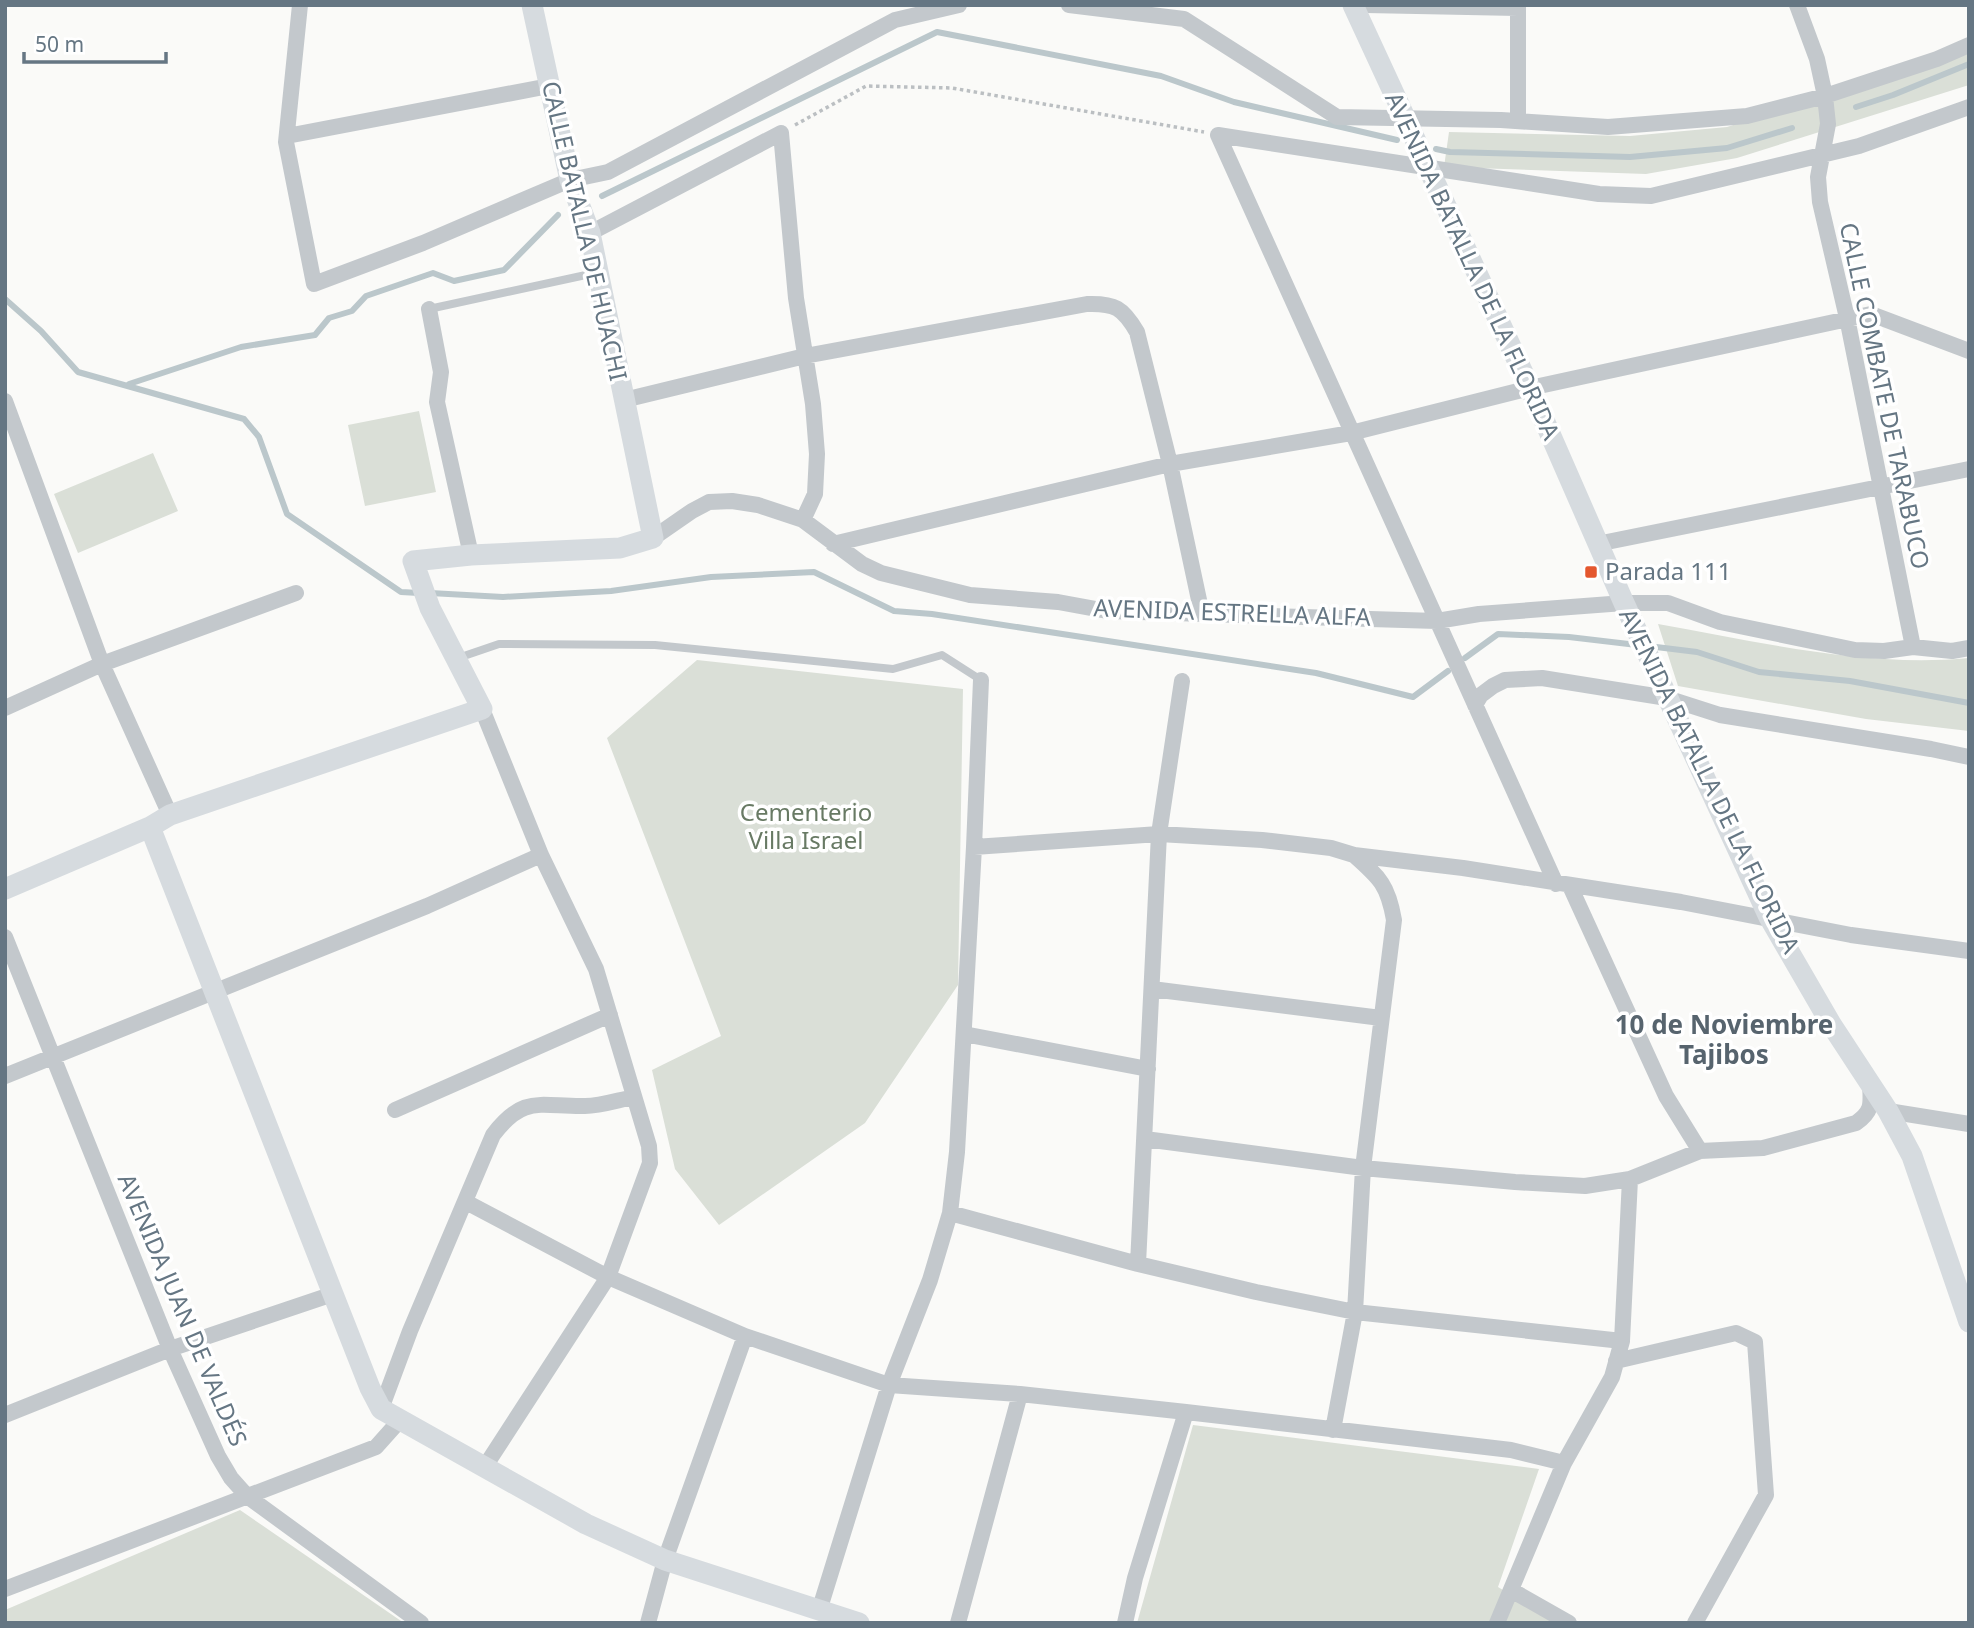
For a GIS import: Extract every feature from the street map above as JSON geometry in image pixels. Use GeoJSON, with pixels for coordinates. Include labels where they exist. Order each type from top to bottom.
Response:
{"type":"FeatureCollection","features":[{"type":"Feature","properties":{"kind":"street"},"geometry":{"type":"LineString","coordinates":[[300,5],[286,142],[314,284],[423,243],[570,180],[608,172],[895,20],[959,5]]}},
{"type":"Feature","properties":{"kind":"street","name":"CALLE BATALLA DE HUACHI"},"geometry":{"type":"LineString","coordinates":[[532,5],[570,180],[590,233],[653,538]]}},
{"type":"Feature","properties":{"kind":"street"},"geometry":{"type":"LineString","coordinates":[[1069,5],[1185,12],[1337,117],[1403,116],[1608,127],[1747,116],[1825,96],[1937,59],[1969,45]]}},
{"type":"Feature","properties":{"kind":"street","name":"AVENIDA BATALLA DE LA FLORIDA"},"geometry":{"type":"LineString","coordinates":[[1353,5],[1530,388],[1637,633],[1769,917],[1831,1024],[1888,1111],[1912,1156],[1963,1290],[1969,1322]]}},
{"type":"Feature","properties":{"kind":"street"},"geometry":{"type":"LineString","coordinates":[[1366,5],[1518,7],[1518,121]]}},
{"type":"Feature","properties":{"kind":"street","name":"CALLE COMBATE DE TARABUCO"},"geometry":{"type":"LineString","coordinates":[[1797,5],[1817,59],[1825,96],[1828,124],[1818,177],[1820,202],[1847,318],[1913,648]]}},
{"type":"Feature","properties":{"kind":"street"},"geometry":{"type":"LineString","coordinates":[[287,136],[549,86]]}},
{"type":"Feature","properties":{"kind":"street"},"geometry":{"type":"LineString","coordinates":[[1218,135],[1599,194],[1651,196],[1859,146],[1969,107]]}},
{"type":"Feature","properties":{"kind":"street"},"geometry":{"type":"LineString","coordinates":[[590,233],[781,133],[796,299],[813,404],[817,454],[815,494],[803,520]]}},
{"type":"Feature","properties":{"kind":"street"},"geometry":{"type":"LineString","coordinates":[[1218,135],[1475,705],[1666,1096],[1700,1151]]}},
{"type":"Feature","properties":{"kind":"street"},"geometry":{"type":"LineString","coordinates":[[624,400],[805,356],[1087,304],[1109,303],[1127,316],[1137,332],[1170,464],[1202,614]]}},
{"type":"Feature","properties":{"kind":"street"},"geometry":{"type":"LineString","coordinates":[[429,309],[441,372],[437,402],[471,555]]}},
{"type":"Feature","properties":{"kind":"street"},"geometry":{"type":"LineString","coordinates":[[834,544],[1170,464],[1351,433],[1530,388],[1847,318],[1871,314],[1969,351]]}},
{"type":"Feature","properties":{"kind":"street"},"geometry":{"type":"LineString","coordinates":[[5,401],[102,664],[170,815]]}},
{"type":"Feature","properties":{"kind":"street"},"geometry":{"type":"LineString","coordinates":[[1597,544],[1969,469]]}},
{"type":"Feature","properties":{"kind":"street","name":"AVENIDA ESTRELLA ALFA"},"geometry":{"type":"LineString","coordinates":[[457,659],[429,606],[417,570],[471,555],[620,548],[653,538],[709,502],[732,500],[803,520],[862,564],[881,573],[970,595],[1058,602],[1107,611],[1437,621],[1479,614],[1624,603],[1668,603],[1720,622],[1855,650],[1913,648],[1952,651],[1969,648]]}},
{"type":"Feature","properties":{"kind":"street"},"geometry":{"type":"LineString","coordinates":[[5,708],[102,664],[296,593]]}},
{"type":"Feature","properties":{"kind":"street"},"geometry":{"type":"LineString","coordinates":[[1952,651],[1969,663]]}},
{"type":"Feature","properties":{"kind":"street"},"geometry":{"type":"LineString","coordinates":[[457,659],[482,709],[541,855],[596,969],[649,1146],[650,1163],[608,1277],[484,1468]]}},
{"type":"Feature","properties":{"kind":"street"},"geometry":{"type":"LineString","coordinates":[[1475,705],[1481,695],[1506,680],[1542,678],[1667,698],[1720,715],[1931,748],[1969,757]]}},
{"type":"Feature","properties":{"kind":"street"},"geometry":{"type":"LineString","coordinates":[[817,1617],[889,1385],[930,1280],[950,1213],[957,1152],[964,1034],[981,680]]}},
{"type":"Feature","properties":{"kind":"street"},"geometry":{"type":"LineString","coordinates":[[1138,1264],[1159,834],[1182,681]]}},
{"type":"Feature","properties":{"kind":"street"},"geometry":{"type":"LineString","coordinates":[[5,889],[150,827],[170,815],[482,709]]}},
{"type":"Feature","properties":{"kind":"street"},"geometry":{"type":"LineString","coordinates":[[150,827],[332,1294],[381,1409],[586,1524],[665,1560],[817,1617],[859,1623]]}},
{"type":"Feature","properties":{"kind":"street"},"geometry":{"type":"LineString","coordinates":[[974,847],[1159,834],[1317,846],[1354,855],[1464,868],[1769,917],[1851,935],[1969,951]]}},
{"type":"Feature","properties":{"kind":"street"},"geometry":{"type":"LineString","coordinates":[[5,1076],[427,906],[541,855]]}},
{"type":"Feature","properties":{"kind":"street"},"geometry":{"type":"LineString","coordinates":[[1333,1430],[1354,1312],[1363,1168],[1394,920],[1390,895],[1374,873],[1354,855]]}},
{"type":"Feature","properties":{"kind":"street","name":"AVENIDA JUAN DE VALDÉS"},"geometry":{"type":"LineString","coordinates":[[5,937],[170,1349],[218,1456],[231,1478],[247,1496],[421,1623]]}},
{"type":"Feature","properties":{"kind":"street"},"geometry":{"type":"LineString","coordinates":[[1152,989],[1381,1018]]}},
{"type":"Feature","properties":{"kind":"street"},"geometry":{"type":"LineString","coordinates":[[395,1110],[610,1015]]}},
{"type":"Feature","properties":{"kind":"street"},"geometry":{"type":"LineString","coordinates":[[964,1034],[1148,1069]]}},
{"type":"Feature","properties":{"kind":"street"},"geometry":{"type":"LineString","coordinates":[[1145,1139],[1363,1168],[1585,1186],[1630,1179],[1700,1151],[1763,1148],[1856,1123],[1866,1115],[1871,1104],[1869,1082]]}},
{"type":"Feature","properties":{"kind":"street"},"geometry":{"type":"LineString","coordinates":[[381,1409],[410,1331],[493,1135],[506,1118],[523,1107],[548,1104],[588,1106],[634,1097]]}},
{"type":"Feature","properties":{"kind":"street"},"geometry":{"type":"LineString","coordinates":[[1888,1111],[1969,1124]]}},
{"type":"Feature","properties":{"kind":"street"},"geometry":{"type":"LineString","coordinates":[[1497,1623],[1564,1463],[1612,1377],[1622,1341],[1630,1179]]}},
{"type":"Feature","properties":{"kind":"street"},"geometry":{"type":"LineString","coordinates":[[466,1202],[608,1277],[745,1336],[889,1385],[1020,1394],[1186,1412],[1511,1450],[1564,1463]]}},
{"type":"Feature","properties":{"kind":"street"},"geometry":{"type":"LineString","coordinates":[[950,1213],[1138,1264],[1354,1312],[1622,1341]]}},
{"type":"Feature","properties":{"kind":"street"},"geometry":{"type":"LineString","coordinates":[[5,1415],[170,1349],[332,1294]]}},
{"type":"Feature","properties":{"kind":"street"},"geometry":{"type":"LineString","coordinates":[[1616,1361],[1736,1333],[1755,1342],[1766,1495],[1695,1623]]}},
{"type":"Feature","properties":{"kind":"street"},"geometry":{"type":"LineString","coordinates":[[648,1623],[665,1560],[745,1336]]}},
{"type":"Feature","properties":{"kind":"street"},"geometry":{"type":"LineString","coordinates":[[958,1623],[1020,1394]]}},
{"type":"Feature","properties":{"kind":"street"},"geometry":{"type":"LineString","coordinates":[[1125,1623],[1135,1578],[1186,1412]]}},
{"type":"Feature","properties":{"kind":"street"},"geometry":{"type":"LineString","coordinates":[[5,1589],[376,1447],[401,1419]]}},
{"type":"Feature","properties":{"kind":"street"},"geometry":{"type":"LineString","coordinates":[[1511,1590],[1569,1623]]}},
{"type":"Feature","properties":{"kind":"lane"},"geometry":{"type":"LineString","coordinates":[[429,309],[598,272]]}},
{"type":"Feature","properties":{"kind":"lane"},"geometry":{"type":"LineString","coordinates":[[457,659],[499,643],[655,645],[893,669],[942,655],[981,680]]}},
{"type":"Feature","properties":{"kind":"path"},"geometry":{"type":"LineString","coordinates":[[781,133],[866,86],[952,88],[1218,135]]}},
{"type":"Feature","properties":{"kind":"green space"},"geometry":{"type":"Polygon","coordinates":[[[1969,39],[1969,85],[1737,158],[1646,174],[1444,167],[1449,132],[1630,136],[1727,127],[1892,74],[1969,39]]]}},
{"type":"Feature","properties":{"kind":"green space"},"geometry":{"type":"Polygon","coordinates":[[[419,411],[436,492],[365,506],[348,425],[419,411]]]}},
{"type":"Feature","properties":{"kind":"green space"},"geometry":{"type":"Polygon","coordinates":[[[153,453],[178,511],[78,553],[54,494],[153,453]]]}},
{"type":"Feature","properties":{"kind":"green space"},"geometry":{"type":"Polygon","coordinates":[[[1658,624],[1852,656],[1930,660],[1969,658],[1969,731],[1866,719],[1678,686],[1658,624]]]}},
{"type":"Feature","properties":{"kind":"green space","name":"Cementerio Villa Israel"},"geometry":{"type":"Polygon","coordinates":[[[697,660],[963,689],[958,985],[865,1123],[719,1225],[675,1169],[652,1070],[721,1036],[607,738],[697,660]]]}},
{"type":"Feature","properties":{"kind":"green space"},"geometry":{"type":"Polygon","coordinates":[[[1193,1425],[1539,1469],[1498,1587],[1557,1623],[1137,1623],[1193,1425]]]}},
{"type":"Feature","properties":{"kind":"green space"},"geometry":{"type":"Polygon","coordinates":[[[240,1510],[404,1623],[5,1623],[5,1610],[240,1510]]]}},
{"type":"Feature","properties":{"kind":"waterway"},"geometry":{"type":"LineString","coordinates":[[602,196],[937,32],[1161,76],[1234,102],[1397,140]]}},
{"type":"Feature","properties":{"kind":"waterway"},"geometry":{"type":"LineString","coordinates":[[1856,107],[1969,64]]}},
{"type":"Feature","properties":{"kind":"waterway"},"geometry":{"type":"LineString","coordinates":[[1436,149],[1450,152],[1630,157],[1727,148],[1792,128]]}},
{"type":"Feature","properties":{"kind":"waterway"},"geometry":{"type":"LineString","coordinates":[[129,384],[241,347],[315,335],[329,318],[352,311],[366,296],[433,273],[454,281],[504,270],[558,215]]}},
{"type":"Feature","properties":{"kind":"waterway"},"geometry":{"type":"LineString","coordinates":[[5,299],[41,331],[78,372],[244,419],[259,437],[287,514],[401,592],[419,593]]}},
{"type":"Feature","properties":{"kind":"waterway"},"geometry":{"type":"LineString","coordinates":[[430,593],[503,597],[611,591],[711,577],[814,572],[894,611],[932,614],[1316,673],[1413,697],[1448,671]]}},
{"type":"Feature","properties":{"kind":"waterway"},"geometry":{"type":"LineString","coordinates":[[1465,658],[1498,634],[1569,637],[1637,645]]}},
{"type":"Feature","properties":{"kind":"waterway"},"geometry":{"type":"LineString","coordinates":[[1648,646],[1697,652],[1759,672],[1850,681],[1969,703]]}},
{"type":"Feature","properties":{"kind":"place","name":"Parada 111"},"geometry":{"type":"Point","coordinates":[1591,572]}},
{"type":"Feature","properties":{"kind":"district","name":"10 de Noviembre Tajibos"},"geometry":{"type":"Point","coordinates":[1724,1040]}}]}
